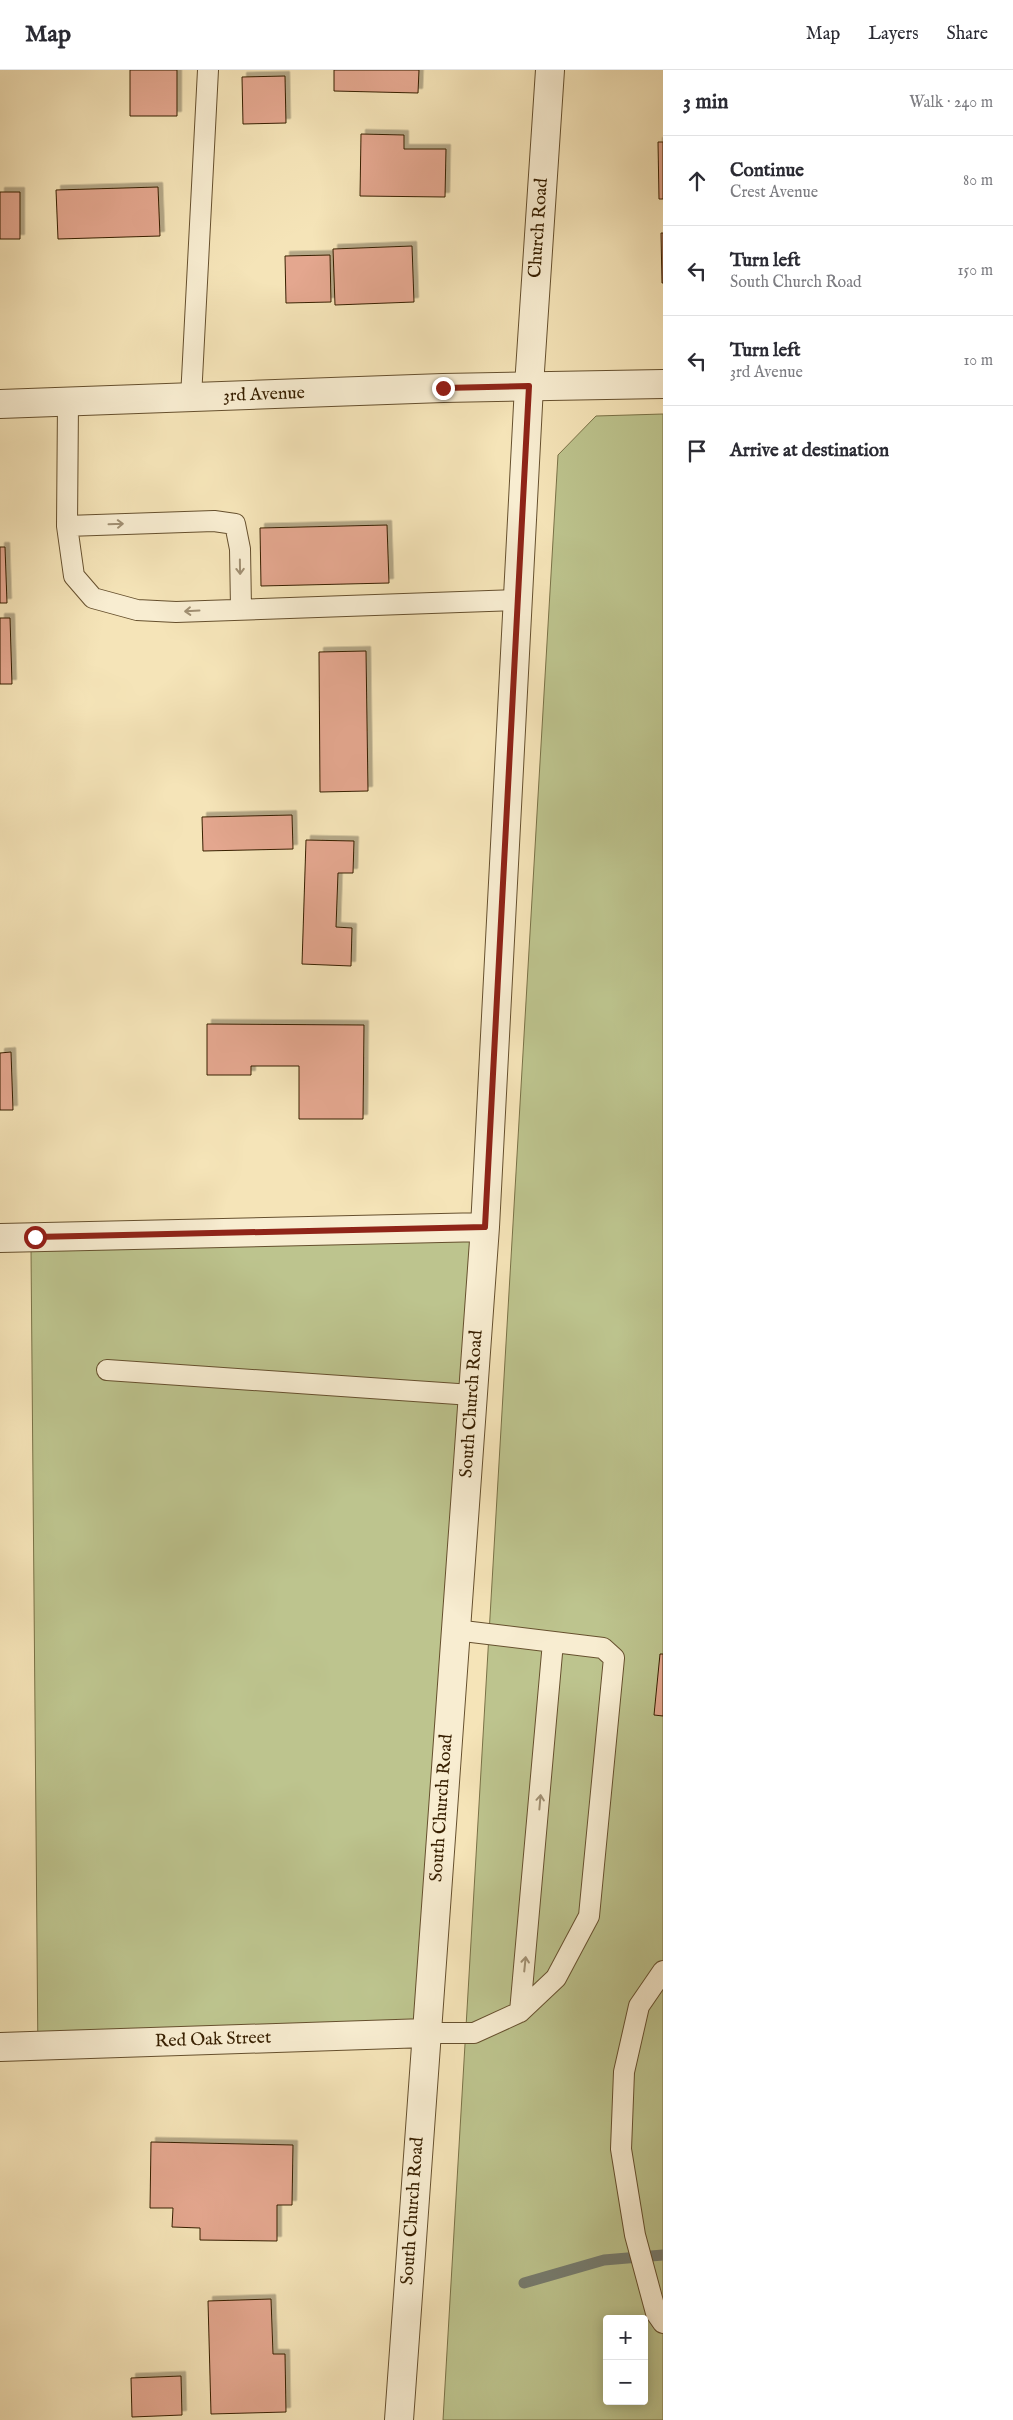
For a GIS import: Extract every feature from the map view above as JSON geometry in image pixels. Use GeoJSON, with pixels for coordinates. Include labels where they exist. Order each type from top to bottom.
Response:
{"type":"FeatureCollection","features":[{"type":"Feature","properties":{"kind":"street","name":"Church Road"},"geometry":{"type":"LineString","coordinates":[[529,386],[550,70]]}},
{"type":"Feature","properties":{"kind":"street","name":"3rd Avenue"},"geometry":{"type":"LineString","coordinates":[[0,404],[529,386],[663,384]]}},
{"type":"Feature","properties":{"kind":"street","name":"South Church Road"},"geometry":{"type":"LineString","coordinates":[[399,2420],[485,1227],[529,386]]}},
{"type":"Feature","properties":{"kind":"street"},"geometry":{"type":"LineString","coordinates":[[0,1238],[485,1227]]}},
{"type":"Feature","properties":{"kind":"street","name":"Red Oak Street"},"geometry":{"type":"LineString","coordinates":[[0,2047],[426,2033]]}},
{"type":"Feature","properties":{"kind":"lane"},"geometry":{"type":"LineString","coordinates":[[191,398],[208,70]]}},
{"type":"Feature","properties":{"kind":"lane"},"geometry":{"type":"LineString","coordinates":[[68,402],[68,526],[74,576],[93,598],[137,610],[176,612],[241,608],[518,600]]}},
{"type":"Feature","properties":{"kind":"lane"},"geometry":{"type":"LineString","coordinates":[[68,526],[214,521],[235,524],[240,548],[241,608]]}},
{"type":"Feature","properties":{"kind":"lane"},"geometry":{"type":"LineString","coordinates":[[107,1370],[472,1395]]}},
{"type":"Feature","properties":{"kind":"lane"},"geometry":{"type":"LineString","coordinates":[[426,2033],[474,2033],[520,2012],[556,1978],[589,1916],[614,1658],[603,1648],[455,1630]]}},
{"type":"Feature","properties":{"kind":"lane"},"geometry":{"type":"LineString","coordinates":[[520,2012],[553,1642]]}},
{"type":"Feature","properties":{"kind":"lane"},"geometry":{"type":"LineString","coordinates":[[663,1971],[639,2006],[624,2072],[620,2149],[636,2235],[656,2313],[663,2323]]}},
{"type":"Feature","properties":{"kind":"green space"},"geometry":{"type":"Polygon","coordinates":[[[663,414],[663,2420],[443,2420],[558,455],[596,416],[663,414]]]}},
{"type":"Feature","properties":{"kind":"green space"},"geometry":{"type":"Polygon","coordinates":[[[475,1235],[416,2045],[38,2059],[31,1249],[475,1235]]]}},
{"type":"Feature","properties":{"kind":"building"},"geometry":{"type":"Polygon","coordinates":[[[130,70],[177,70],[177,116],[130,116],[130,70]]]}},
{"type":"Feature","properties":{"kind":"building"},"geometry":{"type":"Polygon","coordinates":[[[334,70],[419,70],[418,93],[334,91],[334,70]]]}},
{"type":"Feature","properties":{"kind":"building"},"geometry":{"type":"Polygon","coordinates":[[[285,76],[286,123],[243,124],[242,77],[285,76]]]}},
{"type":"Feature","properties":{"kind":"building"},"geometry":{"type":"Polygon","coordinates":[[[361,134],[404,135],[404,149],[446,149],[445,197],[360,196],[361,134]]]}},
{"type":"Feature","properties":{"kind":"building"},"geometry":{"type":"Polygon","coordinates":[[[658,142],[663,142],[663,199],[659,199],[658,142]]]}},
{"type":"Feature","properties":{"kind":"building"},"geometry":{"type":"Polygon","coordinates":[[[158,187],[160,236],[58,239],[56,190],[158,187]]]}},
{"type":"Feature","properties":{"kind":"building"},"geometry":{"type":"Polygon","coordinates":[[[0,192],[20,192],[20,239],[0,239],[0,192]]]}},
{"type":"Feature","properties":{"kind":"building"},"geometry":{"type":"Polygon","coordinates":[[[661,233],[663,233],[663,283],[662,283],[661,233]]]}},
{"type":"Feature","properties":{"kind":"building"},"geometry":{"type":"Polygon","coordinates":[[[412,246],[414,302],[335,305],[333,249],[412,246]]]}},
{"type":"Feature","properties":{"kind":"building"},"geometry":{"type":"Polygon","coordinates":[[[330,255],[331,302],[286,303],[285,256],[330,255]]]}},
{"type":"Feature","properties":{"kind":"building"},"geometry":{"type":"Polygon","coordinates":[[[387,525],[389,583],[261,586],[260,528],[387,525]]]}},
{"type":"Feature","properties":{"kind":"building"},"geometry":{"type":"Polygon","coordinates":[[[0,547],[5,547],[7,603],[0,603],[0,547]]]}},
{"type":"Feature","properties":{"kind":"building"},"geometry":{"type":"Polygon","coordinates":[[[0,618],[10,618],[12,684],[0,684],[0,618]]]}},
{"type":"Feature","properties":{"kind":"building"},"geometry":{"type":"Polygon","coordinates":[[[366,651],[368,791],[320,792],[319,652],[366,651]]]}},
{"type":"Feature","properties":{"kind":"building"},"geometry":{"type":"Polygon","coordinates":[[[292,815],[293,849],[203,851],[202,817],[292,815]]]}},
{"type":"Feature","properties":{"kind":"building"},"geometry":{"type":"Polygon","coordinates":[[[306,840],[354,841],[353,873],[338,873],[336,927],[352,928],[351,966],[302,964],[306,840]]]}},
{"type":"Feature","properties":{"kind":"building"},"geometry":{"type":"Polygon","coordinates":[[[207,1024],[364,1025],[363,1119],[299,1119],[299,1066],[251,1066],[251,1075],[207,1075],[207,1024]]]}},
{"type":"Feature","properties":{"kind":"building"},"geometry":{"type":"Polygon","coordinates":[[[11,1052],[13,1110],[0,1110],[0,1053],[11,1052]]]}},
{"type":"Feature","properties":{"kind":"building"},"geometry":{"type":"Polygon","coordinates":[[[660,1654],[663,1654],[663,1716],[654,1715],[660,1654]]]}},
{"type":"Feature","properties":{"kind":"building"},"geometry":{"type":"Polygon","coordinates":[[[151,2142],[293,2145],[292,2205],[277,2205],[277,2241],[200,2240],[200,2228],[172,2227],[173,2208],[150,2208],[151,2142]]]}},
{"type":"Feature","properties":{"kind":"building"},"geometry":{"type":"Polygon","coordinates":[[[271,2299],[273,2354],[285,2354],[286,2412],[211,2414],[208,2301],[271,2299]]]}},
{"type":"Feature","properties":{"kind":"building"},"geometry":{"type":"Polygon","coordinates":[[[181,2376],[182,2415],[132,2417],[131,2378],[181,2376]]]}},
{"type":"Feature","properties":{"kind":"waterway"},"geometry":{"type":"LineString","coordinates":[[524,2283],[604,2260],[663,2255]]}},
{"type":"Feature","properties":{"kind":"route"},"geometry":{"type":"LineString","coordinates":[[35,1237],[485,1227],[529,386],[443,388]]}}]}
